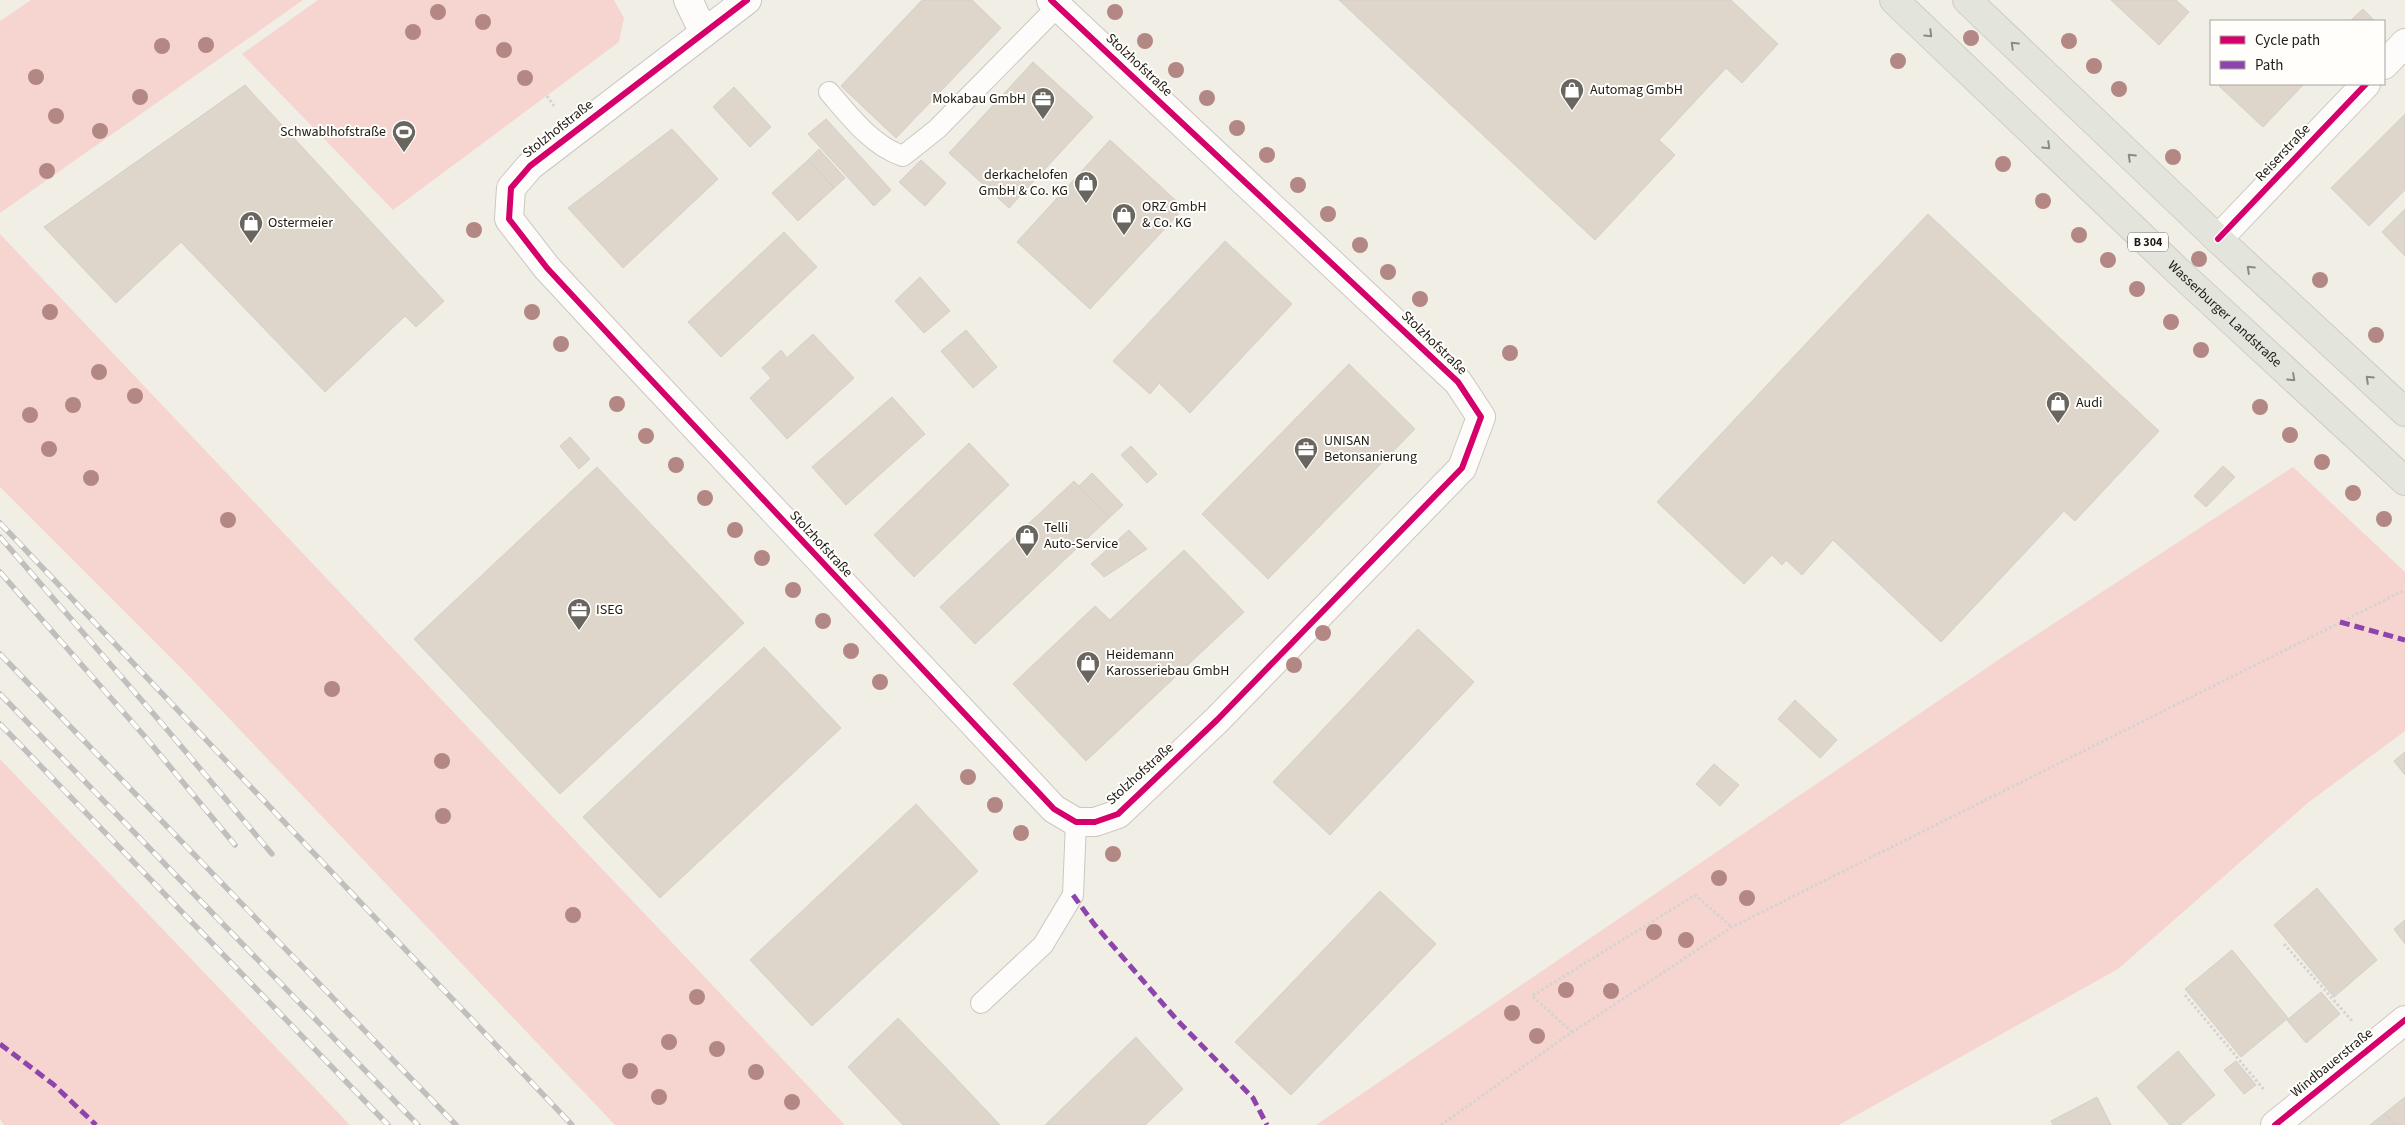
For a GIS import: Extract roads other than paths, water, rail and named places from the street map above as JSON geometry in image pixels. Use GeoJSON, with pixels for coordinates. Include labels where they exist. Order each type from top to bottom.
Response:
{"type":"FeatureCollection","features":[{"type":"Feature","properties":{"kind":"main road","name":"Wasserburger Landstraße"},"geometry":{"type":"LineString","coordinates":[[1894,0],[2209,300],[2405,481]]}},
{"type":"Feature","properties":{"kind":"main road"},"geometry":{"type":"LineString","coordinates":[[1966,0],[2218,240],[2405,412]]}},
{"type":"Feature","properties":{"kind":"street"},"geometry":{"type":"LineString","coordinates":[[688,0],[704,32]]}},
{"type":"Feature","properties":{"kind":"street","name":"Stolzhofstraße"},"geometry":{"type":"LineString","coordinates":[[747,0],[530,166],[511,188],[509,218],[547,268],[928,677],[1054,809],[1076,822],[1095,822],[1118,814],[1217,720],[1462,468],[1480,417],[1458,382],[1055,3]]}},
{"type":"Feature","properties":{"kind":"street"},"geometry":{"type":"LineString","coordinates":[[2385,64],[2405,43]]}},
{"type":"Feature","properties":{"kind":"street","name":"Reiserstraße"},"geometry":{"type":"LineString","coordinates":[[2218,240],[2365,85]]}},
{"type":"Feature","properties":{"kind":"street","name":"Windbauerstraße"},"geometry":{"type":"LineString","coordinates":[[2275,1125],[2405,1020]]}},
{"type":"Feature","properties":{"kind":"lane"},"geometry":{"type":"LineString","coordinates":[[829,92],[859,126],[893,153],[903,156],[937,129],[1055,3]]}},
{"type":"Feature","properties":{"kind":"lane"},"geometry":{"type":"LineString","coordinates":[[981,1002],[1043,945],[1073,895],[1076,822]]}},
{"type":"Feature","properties":{"kind":"railway"},"geometry":{"type":"LineString","coordinates":[[0,523],[572,1125]]}},
{"type":"Feature","properties":{"kind":"railway"},"geometry":{"type":"LineString","coordinates":[[0,537],[272,854]]}},
{"type":"Feature","properties":{"kind":"railway"},"geometry":{"type":"LineString","coordinates":[[0,572],[147,739],[235,845]]}},
{"type":"Feature","properties":{"kind":"railway"},"geometry":{"type":"LineString","coordinates":[[0,654],[456,1125]]}},
{"type":"Feature","properties":{"kind":"railway"},"geometry":{"type":"LineString","coordinates":[[0,694],[418,1125]]}},
{"type":"Feature","properties":{"kind":"railway"},"geometry":{"type":"LineString","coordinates":[[0,724],[388,1125]]}},
{"type":"Feature","properties":{"kind":"place","name":"Automag GmbH"},"geometry":{"type":"Point","coordinates":[1572,111]}},
{"type":"Feature","properties":{"kind":"place","name":"Mokabau GmbH"},"geometry":{"type":"Point","coordinates":[1043,120]}},
{"type":"Feature","properties":{"kind":"place","name":"Schwablhofstraße"},"geometry":{"type":"Point","coordinates":[404,153]}},
{"type":"Feature","properties":{"kind":"place","name":"derkachelofen GmbH & Co. KG"},"geometry":{"type":"Point","coordinates":[1086,204]}},
{"type":"Feature","properties":{"kind":"place","name":"ORZ GmbH & Co. KG"},"geometry":{"type":"Point","coordinates":[1124,236]}},
{"type":"Feature","properties":{"kind":"place","name":"Ostermeier"},"geometry":{"type":"Point","coordinates":[251,244]}},
{"type":"Feature","properties":{"kind":"place","name":"Audi"},"geometry":{"type":"Point","coordinates":[2058,424]}},
{"type":"Feature","properties":{"kind":"place","name":"UNISAN Betonsanierung"},"geometry":{"type":"Point","coordinates":[1306,470]}},
{"type":"Feature","properties":{"kind":"place","name":"Telli Auto-Service"},"geometry":{"type":"Point","coordinates":[1027,557]}},
{"type":"Feature","properties":{"kind":"place","name":"ISEG"},"geometry":{"type":"Point","coordinates":[579,631]}},
{"type":"Feature","properties":{"kind":"place","name":"Heidemann Karosseriebau GmbH"},"geometry":{"type":"Point","coordinates":[1088,684]}}]}
